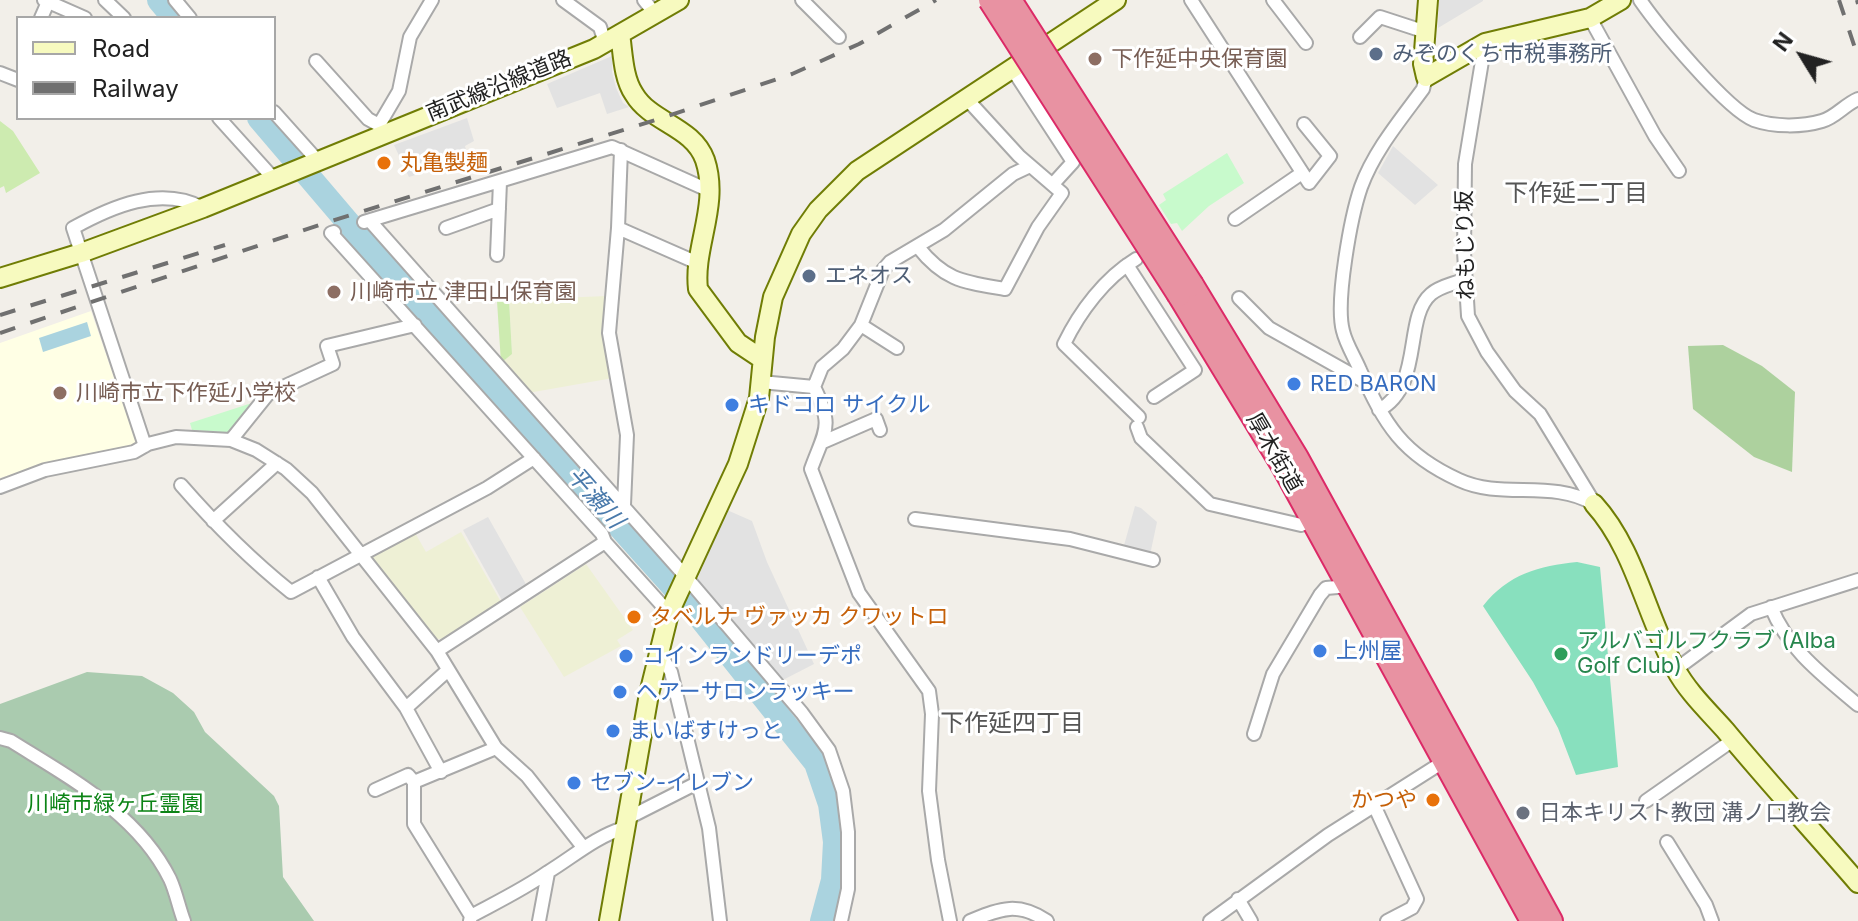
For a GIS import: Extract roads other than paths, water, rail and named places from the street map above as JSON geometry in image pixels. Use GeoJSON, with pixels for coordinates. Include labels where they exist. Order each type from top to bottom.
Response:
{"type":"FeatureCollection","features":[{"type":"Feature","properties":{"kind":"highway","name":"厚木街道"},"geometry":{"type":"LineString","coordinates":[[990,0],[1297,458],[1551,921]]}},
{"type":"Feature","properties":{"kind":"highway","name":"厚木街道"},"geometry":{"type":"LineString","coordinates":[[1010,0],[1186,290],[1532,921]]}},
{"type":"Feature","properties":{"kind":"street"},"geometry":{"type":"LineString","coordinates":[[105,0],[122,16]]}},
{"type":"Feature","properties":{"kind":"street"},"geometry":{"type":"LineString","coordinates":[[175,0],[188,16]]}},
{"type":"Feature","properties":{"kind":"street"},"geometry":{"type":"LineString","coordinates":[[316,61],[380,129],[399,91],[410,37],[432,0]]}},
{"type":"Feature","properties":{"kind":"street"},"geometry":{"type":"LineString","coordinates":[[563,0],[612,38],[633,93],[642,104],[694,141],[706,161],[710,191],[698,289],[738,343],[762,359]]}},
{"type":"Feature","properties":{"kind":"street"},"geometry":{"type":"LineString","coordinates":[[644,0],[657,5]]}},
{"type":"Feature","properties":{"kind":"street","name":"南武線沿線道路"},"geometry":{"type":"LineString","coordinates":[[0,278],[81,253],[277,178],[380,129],[612,38],[657,5],[679,0]]}},
{"type":"Feature","properties":{"kind":"street"},"geometry":{"type":"LineString","coordinates":[[802,0],[839,37]]}},
{"type":"Feature","properties":{"kind":"street"},"geometry":{"type":"LineString","coordinates":[[609,921],[625,824],[670,610],[738,464],[761,382],[773,297],[801,234],[818,210],[857,171],[1116,0]]}},
{"type":"Feature","properties":{"kind":"street"},"geometry":{"type":"LineString","coordinates":[[1191,0],[1309,183],[1330,156],[1304,124]]}},
{"type":"Feature","properties":{"kind":"street"},"geometry":{"type":"LineString","coordinates":[[1273,0],[1306,43]]}},
{"type":"Feature","properties":{"kind":"street"},"geometry":{"type":"LineString","coordinates":[[1428,0],[1423,89],[1377,155],[1361,187],[1342,276],[1343,331],[1365,382],[1396,437],[1415,455],[1459,480],[1480,489],[1569,492],[1594,504],[1607,518],[1624,551],[1675,670],[1858,883]]}},
{"type":"Feature","properties":{"kind":"street"},"geometry":{"type":"LineString","coordinates":[[1426,77],[1485,43],[1590,18],[1621,0]]}},
{"type":"Feature","properties":{"kind":"street"},"geometry":{"type":"LineString","coordinates":[[1640,0],[1658,26],[1716,88],[1753,120],[1781,125],[1819,122],[1858,99]]}},
{"type":"Feature","properties":{"kind":"street"},"geometry":{"type":"LineString","coordinates":[[46,1],[80,16]]}},
{"type":"Feature","properties":{"kind":"street"},"geometry":{"type":"LineString","coordinates":[[1360,37],[1380,17],[1426,32]]}},
{"type":"Feature","properties":{"kind":"street"},"geometry":{"type":"LineString","coordinates":[[1590,18],[1655,136],[1679,171]]}},
{"type":"Feature","properties":{"kind":"street","name":"ねもじり坂"},"geometry":{"type":"LineString","coordinates":[[1485,43],[1465,164],[1468,316],[1487,352],[1515,391],[1540,414],[1594,504]]}},
{"type":"Feature","properties":{"kind":"street"},"geometry":{"type":"LineString","coordinates":[[1011,67],[1073,162],[1053,184]]}},
{"type":"Feature","properties":{"kind":"street"},"geometry":{"type":"LineString","coordinates":[[918,247],[940,272],[1005,289],[1038,227],[1062,193],[1030,166],[965,97]]}},
{"type":"Feature","properties":{"kind":"street"},"geometry":{"type":"LineString","coordinates":[[276,114],[315,160]]}},
{"type":"Feature","properties":{"kind":"street"},"geometry":{"type":"LineString","coordinates":[[221,120],[277,178]]}},
{"type":"Feature","properties":{"kind":"street"},"geometry":{"type":"LineString","coordinates":[[710,191],[612,147],[367,222],[624,505],[802,713],[829,750],[843,791],[848,832],[848,889],[841,921]]}},
{"type":"Feature","properties":{"kind":"street"},"geometry":{"type":"LineString","coordinates":[[621,150],[609,333],[627,435],[624,505]]}},
{"type":"Feature","properties":{"kind":"street"},"geometry":{"type":"LineString","coordinates":[[950,921],[931,813],[932,714],[929,691],[859,593],[844,558],[811,469],[828,422],[814,387],[828,359],[843,349],[861,325],[883,270],[890,262],[944,230],[1013,174],[1030,166]]}},
{"type":"Feature","properties":{"kind":"street"},"geometry":{"type":"LineString","coordinates":[[1235,219],[1302,173]]}},
{"type":"Feature","properties":{"kind":"street"},"geometry":{"type":"LineString","coordinates":[[497,255],[500,182]]}},
{"type":"Feature","properties":{"kind":"street"},"geometry":{"type":"LineString","coordinates":[[145,446],[73,228],[110,208],[153,199],[174,198],[203,208]]}},
{"type":"Feature","properties":{"kind":"street"},"geometry":{"type":"LineString","coordinates":[[446,228],[499,209]]}},
{"type":"Feature","properties":{"kind":"street"},"geometry":{"type":"LineString","coordinates":[[618,228],[700,264]]}},
{"type":"Feature","properties":{"kind":"street"},"geometry":{"type":"LineString","coordinates":[[334,232],[331,233],[602,534],[605,542],[670,610]]}},
{"type":"Feature","properties":{"kind":"street"},"geometry":{"type":"LineString","coordinates":[[1154,397],[1195,370],[1131,262],[1102,286],[1064,344],[1137,422],[1141,438],[1210,504],[1301,525],[1312,520]]}},
{"type":"Feature","properties":{"kind":"street"},"geometry":{"type":"LineString","coordinates":[[1379,410],[1390,404],[1410,364],[1421,306],[1429,295],[1440,288],[1465,279]]}},
{"type":"Feature","properties":{"kind":"street"},"geometry":{"type":"LineString","coordinates":[[1239,298],[1269,328],[1365,382]]}},
{"type":"Feature","properties":{"kind":"street"},"geometry":{"type":"LineString","coordinates":[[231,440],[268,394],[333,364],[327,346],[415,325]]}},
{"type":"Feature","properties":{"kind":"street"},"geometry":{"type":"LineString","coordinates":[[861,325],[897,348]]}},
{"type":"Feature","properties":{"kind":"street"},"geometry":{"type":"LineString","coordinates":[[761,382],[814,387]]}},
{"type":"Feature","properties":{"kind":"street"},"geometry":{"type":"LineString","coordinates":[[823,442],[876,419],[880,430]]}},
{"type":"Feature","properties":{"kind":"street"},"geometry":{"type":"LineString","coordinates":[[0,487],[45,470],[134,452],[176,437],[231,440],[256,450],[277,463],[312,493],[437,651],[496,748],[527,776],[583,847]]}},
{"type":"Feature","properties":{"kind":"street"},"geometry":{"type":"LineString","coordinates":[[181,485],[261,569],[291,592],[487,488],[534,458]]}},
{"type":"Feature","properties":{"kind":"street"},"geometry":{"type":"LineString","coordinates":[[213,521],[277,463]]}},
{"type":"Feature","properties":{"kind":"street"},"geometry":{"type":"LineString","coordinates":[[915,519],[1055,537],[1153,560]]}},
{"type":"Feature","properties":{"kind":"street"},"geometry":{"type":"LineString","coordinates":[[437,651],[605,542]]}},
{"type":"Feature","properties":{"kind":"street"},"geometry":{"type":"LineString","coordinates":[[318,577],[353,637],[406,708],[441,772]]}},
{"type":"Feature","properties":{"kind":"street"},"geometry":{"type":"LineString","coordinates":[[1675,670],[1743,618],[1858,580]]}},
{"type":"Feature","properties":{"kind":"street"},"geometry":{"type":"LineString","coordinates":[[1254,734],[1273,674],[1320,595],[1326,588],[1349,586]]}},
{"type":"Feature","properties":{"kind":"street"},"geometry":{"type":"LineString","coordinates":[[1771,607],[1785,636],[1801,655],[1858,705]]}},
{"type":"Feature","properties":{"kind":"street"},"geometry":{"type":"LineString","coordinates":[[659,652],[671,672],[709,828],[720,921]]}},
{"type":"Feature","properties":{"kind":"street"},"geometry":{"type":"LineString","coordinates":[[406,708],[447,671]]}},
{"type":"Feature","properties":{"kind":"street"},"geometry":{"type":"LineString","coordinates":[[0,738],[11,741],[111,806],[143,839],[170,879],[184,921]]}},
{"type":"Feature","properties":{"kind":"street"},"geometry":{"type":"LineString","coordinates":[[1646,801],[1733,740]]}},
{"type":"Feature","properties":{"kind":"street"},"geometry":{"type":"LineString","coordinates":[[414,782],[496,748]]}},
{"type":"Feature","properties":{"kind":"street"},"geometry":{"type":"LineString","coordinates":[[1210,921],[1374,805],[1443,762]]}},
{"type":"Feature","properties":{"kind":"street"},"geometry":{"type":"LineString","coordinates":[[375,790],[408,775],[414,782],[414,824],[471,919],[548,873],[583,847],[697,783]]}},
{"type":"Feature","properties":{"kind":"street"},"geometry":{"type":"LineString","coordinates":[[1374,805],[1417,899],[1412,908],[1387,921]]}},
{"type":"Feature","properties":{"kind":"street"},"geometry":{"type":"LineString","coordinates":[[1667,842],[1706,905],[1712,921]]}},
{"type":"Feature","properties":{"kind":"street"},"geometry":{"type":"LineString","coordinates":[[539,921],[548,873]]}},
{"type":"Feature","properties":{"kind":"street"},"geometry":{"type":"LineString","coordinates":[[1238,899],[1251,921]]}},
{"type":"Feature","properties":{"kind":"street"},"geometry":{"type":"LineString","coordinates":[[970,921],[1001,908],[1021,908],[1047,921]]}},
{"type":"Feature","properties":{"kind":"water"},"geometry":{"type":"Polygon","coordinates":[[[87,322],[91,336],[43,352],[39,338],[87,322]]]}},
{"type":"Feature","properties":{"kind":"waterway","name":"平瀬川"},"geometry":{"type":"LineString","coordinates":[[159,0],[172,16]]}},
{"type":"Feature","properties":{"kind":"waterway","name":"平瀬川"},"geometry":{"type":"LineString","coordinates":[[261,120],[368,246],[695,611],[816,763],[830,804],[835,842],[833,880],[822,921]]}},
{"type":"Feature","properties":{"kind":"railway"},"geometry":{"type":"LineString","coordinates":[[0,333],[325,223],[662,118],[792,74],[859,44],[936,0]]}},
{"type":"Feature","properties":{"kind":"railway"},"geometry":{"type":"LineString","coordinates":[[1839,0],[1858,57]]}},
{"type":"Feature","properties":{"kind":"railway"},"geometry":{"type":"LineString","coordinates":[[1857,0],[1858,4]]}},
{"type":"Feature","properties":{"kind":"railway"},"geometry":{"type":"LineString","coordinates":[[0,315],[225,245]]}},
{"type":"Feature","properties":{"kind":"place","name":"みぞのくち市税事務所"},"geometry":{"type":"Point","coordinates":[1376,54]}},
{"type":"Feature","properties":{"kind":"place","name":"下作延中央保育園"},"geometry":{"type":"Point","coordinates":[1095,59]}},
{"type":"Feature","properties":{"kind":"place","name":"丸亀製麺"},"geometry":{"type":"Point","coordinates":[384,163]}},
{"type":"Feature","properties":{"kind":"place","name":"エネオス"},"geometry":{"type":"Point","coordinates":[809,276]}},
{"type":"Feature","properties":{"kind":"place","name":"川崎市立 津田山保育園"},"geometry":{"type":"Point","coordinates":[334,292]}},
{"type":"Feature","properties":{"kind":"place","name":"RED BARON"},"geometry":{"type":"Point","coordinates":[1294,384]}},
{"type":"Feature","properties":{"kind":"place","name":"川崎市立下作延小学校"},"geometry":{"type":"Point","coordinates":[60,393]}},
{"type":"Feature","properties":{"kind":"place","name":"キドコロ サイクル"},"geometry":{"type":"Point","coordinates":[732,405]}},
{"type":"Feature","properties":{"kind":"place","name":"タベルナ ヴァッカ クワットロ"},"geometry":{"type":"Point","coordinates":[634,617]}},
{"type":"Feature","properties":{"kind":"place","name":"上州屋"},"geometry":{"type":"Point","coordinates":[1320,651]}},
{"type":"Feature","properties":{"kind":"place","name":"アルバゴルフクラブ (Alba Golf Club)"},"geometry":{"type":"Point","coordinates":[1561,654]}},
{"type":"Feature","properties":{"kind":"place","name":"コインランドリーデポ"},"geometry":{"type":"Point","coordinates":[626,656]}},
{"type":"Feature","properties":{"kind":"place","name":"ヘアーサロンラッキー"},"geometry":{"type":"Point","coordinates":[620,692]}},
{"type":"Feature","properties":{"kind":"place","name":"まいばすけっと"},"geometry":{"type":"Point","coordinates":[613,731]}},
{"type":"Feature","properties":{"kind":"place","name":"セブン-イレブン"},"geometry":{"type":"Point","coordinates":[574,783]}},
{"type":"Feature","properties":{"kind":"place","name":"かつや"},"geometry":{"type":"Point","coordinates":[1433,800]}},
{"type":"Feature","properties":{"kind":"place","name":"日本キリスト教団 溝ノ口教会"},"geometry":{"type":"Point","coordinates":[1523,813]}},
{"type":"Feature","properties":{"kind":"district","name":"下作延二丁目"},"geometry":{"type":"Point","coordinates":[1576,194]}},
{"type":"Feature","properties":{"kind":"district","name":"下作延四丁目"},"geometry":{"type":"Point","coordinates":[1012,724]}},
{"type":"Feature","properties":{"kind":"park label","name":"川崎市緑ヶ丘霊園"},"geometry":{"type":"Point","coordinates":[115,804]}}]}
